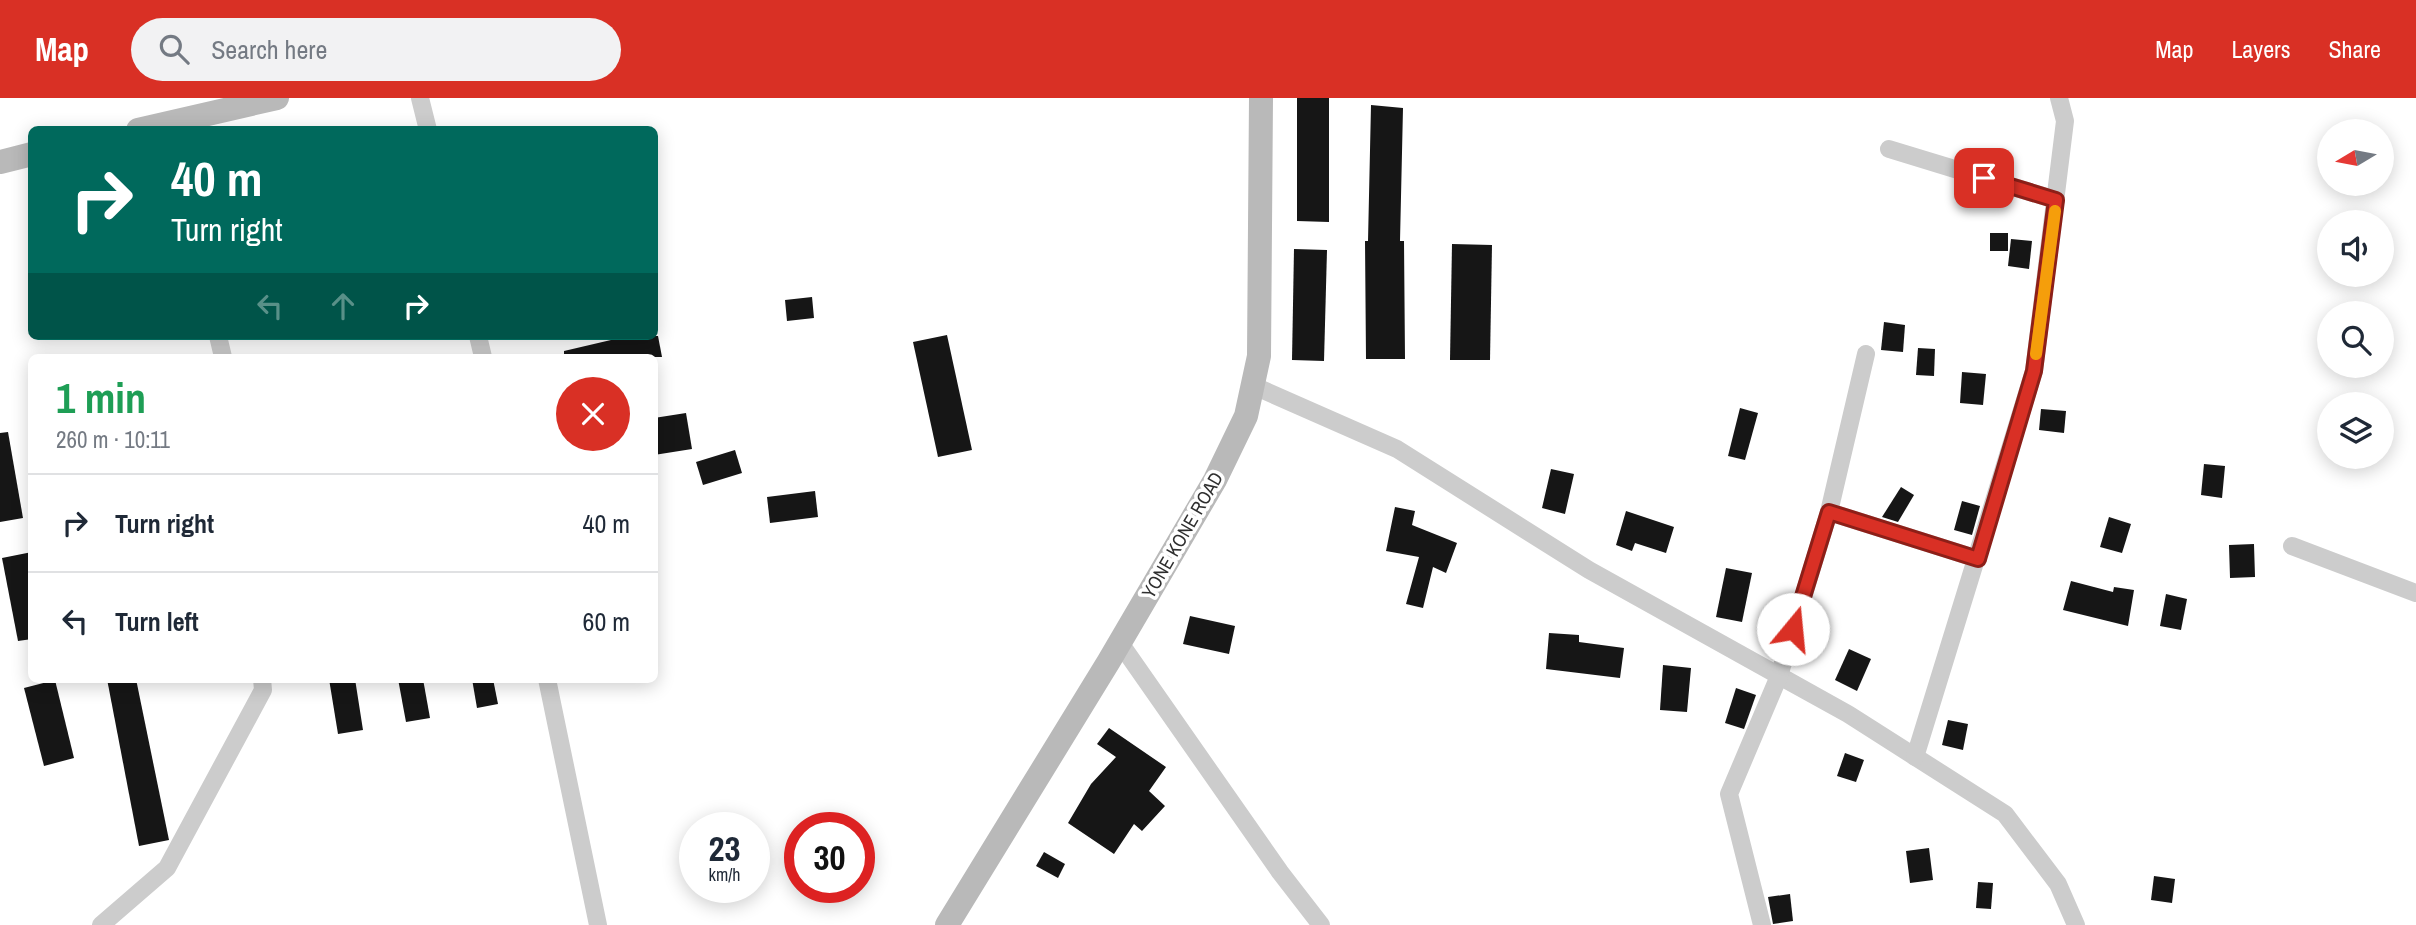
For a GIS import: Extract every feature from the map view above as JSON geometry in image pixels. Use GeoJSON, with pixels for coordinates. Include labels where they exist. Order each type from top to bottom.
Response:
{"type":"FeatureCollection","features":[{"type":"Feature","properties":{"kind":"street"},"geometry":{"type":"LineString","coordinates":[[176,125],[277,98]]}},
{"type":"Feature","properties":{"kind":"street"},"geometry":{"type":"LineString","coordinates":[[420,98],[427,126]]}},
{"type":"Feature","properties":{"kind":"street","name":"YONE KONE ROAD"},"geometry":{"type":"LineString","coordinates":[[947,925],[1215,480],[1245,416],[1254,386],[1261,304],[1261,98]]}},
{"type":"Feature","properties":{"kind":"street"},"geometry":{"type":"LineString","coordinates":[[1915,757],[2034,371],[2065,121],[2059,98]]}},
{"type":"Feature","properties":{"kind":"street"},"geometry":{"type":"LineString","coordinates":[[1889,149],[2056,200]]}},
{"type":"Feature","properties":{"kind":"street"},"geometry":{"type":"LineString","coordinates":[[0,162],[28,155]]}},
{"type":"Feature","properties":{"kind":"street"},"geometry":{"type":"LineString","coordinates":[[1762,925],[1729,794],[1779,676],[1829,512],[1867,354]]}},
{"type":"Feature","properties":{"kind":"street"},"geometry":{"type":"LineString","coordinates":[[1254,386],[1397,449],[1588,570],[1848,714],[2005,814],[2058,884],[2076,925]]}},
{"type":"Feature","properties":{"kind":"street"},"geometry":{"type":"LineString","coordinates":[[1829,512],[1978,559]]}},
{"type":"Feature","properties":{"kind":"street"},"geometry":{"type":"LineString","coordinates":[[2292,546],[2416,593]]}},
{"type":"Feature","properties":{"kind":"street"},"geometry":{"type":"LineString","coordinates":[[1119,643],[1321,925]]}},
{"type":"Feature","properties":{"kind":"street"},"geometry":{"type":"LineString","coordinates":[[101,925],[167,868],[263,690],[262,683]]}},
{"type":"Feature","properties":{"kind":"street"},"geometry":{"type":"LineString","coordinates":[[548,683],[597,925]]}},
{"type":"Feature","properties":{"kind":"building"},"geometry":{"type":"Polygon","coordinates":[[[1297,98],[1329,98],[1329,222],[1297,221],[1297,98]]]}},
{"type":"Feature","properties":{"kind":"building"},"geometry":{"type":"Polygon","coordinates":[[[1371,105],[1403,108],[1400,241],[1404,241],[1405,359],[1366,359],[1365,241],[1368,241],[1371,105]]]}},
{"type":"Feature","properties":{"kind":"building"},"geometry":{"type":"Polygon","coordinates":[[[1990,233],[2008,233],[2008,251],[1990,251],[1990,233]]]}},
{"type":"Feature","properties":{"kind":"building"},"geometry":{"type":"Polygon","coordinates":[[[2011,239],[2032,241],[2029,269],[2008,266],[2011,239]]]}},
{"type":"Feature","properties":{"kind":"building"},"geometry":{"type":"Polygon","coordinates":[[[1452,244],[1492,245],[1490,360],[1450,360],[1452,244]]]}},
{"type":"Feature","properties":{"kind":"building"},"geometry":{"type":"Polygon","coordinates":[[[1294,249],[1327,250],[1324,361],[1292,360],[1294,249]]]}},
{"type":"Feature","properties":{"kind":"building"},"geometry":{"type":"Polygon","coordinates":[[[812,297],[814,318],[787,321],[785,300],[812,297]]]}},
{"type":"Feature","properties":{"kind":"building"},"geometry":{"type":"Polygon","coordinates":[[[1884,322],[1905,325],[1903,352],[1881,350],[1884,322]]]}},
{"type":"Feature","properties":{"kind":"building"},"geometry":{"type":"Polygon","coordinates":[[[947,335],[972,450],[938,457],[913,342],[947,335]]]}},
{"type":"Feature","properties":{"kind":"building"},"geometry":{"type":"Polygon","coordinates":[[[658,336],[662,357],[658,357],[658,354],[564,354],[564,351],[611,340],[658,340],[658,336]]]}},
{"type":"Feature","properties":{"kind":"building"},"geometry":{"type":"Polygon","coordinates":[[[1918,348],[1935,349],[1934,376],[1916,375],[1918,348]]]}},
{"type":"Feature","properties":{"kind":"building"},"geometry":{"type":"Polygon","coordinates":[[[1962,372],[1986,374],[1983,405],[1960,403],[1962,372]]]}},
{"type":"Feature","properties":{"kind":"building"},"geometry":{"type":"Polygon","coordinates":[[[1740,408],[1758,413],[1745,460],[1728,456],[1740,408]]]}},
{"type":"Feature","properties":{"kind":"building"},"geometry":{"type":"Polygon","coordinates":[[[2041,409],[2066,411],[2064,433],[2039,430],[2041,409]]]}},
{"type":"Feature","properties":{"kind":"building"},"geometry":{"type":"Polygon","coordinates":[[[686,413],[692,449],[658,454],[658,417],[686,413]]]}},
{"type":"Feature","properties":{"kind":"building"},"geometry":{"type":"Polygon","coordinates":[[[8,432],[23,518],[0,522],[0,433],[8,432]]]}},
{"type":"Feature","properties":{"kind":"building"},"geometry":{"type":"Polygon","coordinates":[[[735,450],[742,473],[703,485],[696,462],[735,450]]]}},
{"type":"Feature","properties":{"kind":"building"},"geometry":{"type":"Polygon","coordinates":[[[2204,464],[2225,466],[2222,498],[2201,495],[2204,464]]]}},
{"type":"Feature","properties":{"kind":"building"},"geometry":{"type":"Polygon","coordinates":[[[1551,469],[1574,474],[1565,514],[1542,508],[1551,469]]]}},
{"type":"Feature","properties":{"kind":"building"},"geometry":{"type":"Polygon","coordinates":[[[1901,487],[1914,495],[1898,522],[1882,517],[1901,487]]]}},
{"type":"Feature","properties":{"kind":"building"},"geometry":{"type":"Polygon","coordinates":[[[815,491],[818,517],[770,523],[767,497],[815,491]]]}},
{"type":"Feature","properties":{"kind":"building"},"geometry":{"type":"Polygon","coordinates":[[[1962,501],[1980,506],[1972,535],[1954,530],[1962,501]]]}},
{"type":"Feature","properties":{"kind":"building"},"geometry":{"type":"Polygon","coordinates":[[[1395,507],[1415,511],[1412,525],[1457,543],[1446,573],[1433,567],[1423,608],[1406,604],[1419,557],[1386,551],[1395,507]]]}},
{"type":"Feature","properties":{"kind":"building"},"geometry":{"type":"Polygon","coordinates":[[[1626,511],[1674,527],[1666,553],[1635,543],[1632,551],[1616,545],[1626,511]]]}},
{"type":"Feature","properties":{"kind":"building"},"geometry":{"type":"Polygon","coordinates":[[[2109,517],[2131,524],[2122,553],[2100,547],[2109,517]]]}},
{"type":"Feature","properties":{"kind":"building"},"geometry":{"type":"Polygon","coordinates":[[[2254,544],[2255,577],[2230,578],[2229,545],[2254,544]]]}},
{"type":"Feature","properties":{"kind":"building"},"geometry":{"type":"Polygon","coordinates":[[[28,553],[28,640],[18,641],[2,558],[28,553]]]}},
{"type":"Feature","properties":{"kind":"building"},"geometry":{"type":"Polygon","coordinates":[[[1726,568],[1752,573],[1742,622],[1716,617],[1726,568]]]}},
{"type":"Feature","properties":{"kind":"building"},"geometry":{"type":"Polygon","coordinates":[[[2071,581],[2113,592],[2114,587],[2134,590],[2128,626],[2063,610],[2071,581]]]}},
{"type":"Feature","properties":{"kind":"building"},"geometry":{"type":"Polygon","coordinates":[[[2166,594],[2187,599],[2181,630],[2160,626],[2166,594]]]}},
{"type":"Feature","properties":{"kind":"building"},"geometry":{"type":"Polygon","coordinates":[[[1190,616],[1235,626],[1229,654],[1183,644],[1190,616]]]}},
{"type":"Feature","properties":{"kind":"building"},"geometry":{"type":"Polygon","coordinates":[[[1549,633],[1579,635],[1579,642],[1624,648],[1620,678],[1546,669],[1549,633]]]}},
{"type":"Feature","properties":{"kind":"building"},"geometry":{"type":"Polygon","coordinates":[[[1849,649],[1871,659],[1857,691],[1835,680],[1849,649]]]}},
{"type":"Feature","properties":{"kind":"building"},"geometry":{"type":"Polygon","coordinates":[[[1663,665],[1691,668],[1687,712],[1660,710],[1663,665]]]}},
{"type":"Feature","properties":{"kind":"building"},"geometry":{"type":"Polygon","coordinates":[[[56,683],[74,758],[44,766],[24,688],[56,683]]]}},
{"type":"Feature","properties":{"kind":"building"},"geometry":{"type":"Polygon","coordinates":[[[108,683],[137,683],[169,840],[139,846],[108,683]]]}},
{"type":"Feature","properties":{"kind":"building"},"geometry":{"type":"Polygon","coordinates":[[[330,683],[356,683],[363,730],[338,734],[330,683]]]}},
{"type":"Feature","properties":{"kind":"building"},"geometry":{"type":"Polygon","coordinates":[[[399,683],[424,683],[430,718],[406,722],[399,683]]]}},
{"type":"Feature","properties":{"kind":"building"},"geometry":{"type":"Polygon","coordinates":[[[473,683],[494,683],[498,704],[477,708],[473,683]]]}},
{"type":"Feature","properties":{"kind":"building"},"geometry":{"type":"Polygon","coordinates":[[[1736,688],[1756,695],[1744,729],[1725,723],[1736,688]]]}},
{"type":"Feature","properties":{"kind":"building"},"geometry":{"type":"Polygon","coordinates":[[[1948,720],[1968,724],[1963,750],[1942,745],[1948,720]]]}},
{"type":"Feature","properties":{"kind":"building"},"geometry":{"type":"Polygon","coordinates":[[[1109,728],[1166,767],[1149,791],[1165,806],[1142,831],[1134,824],[1114,854],[1068,823],[1091,784],[1116,757],[1097,744],[1109,728]]]}},
{"type":"Feature","properties":{"kind":"building"},"geometry":{"type":"Polygon","coordinates":[[[1845,753],[1864,760],[1856,782],[1837,776],[1845,753]]]}},
{"type":"Feature","properties":{"kind":"building"},"geometry":{"type":"Polygon","coordinates":[[[1929,848],[1933,880],[1910,883],[1906,851],[1929,848]]]}},
{"type":"Feature","properties":{"kind":"building"},"geometry":{"type":"Polygon","coordinates":[[[1044,852],[1065,864],[1058,878],[1036,866],[1044,852]]]}},
{"type":"Feature","properties":{"kind":"building"},"geometry":{"type":"Polygon","coordinates":[[[2154,876],[2175,879],[2172,903],[2151,900],[2154,876]]]}},
{"type":"Feature","properties":{"kind":"building"},"geometry":{"type":"Polygon","coordinates":[[[1978,882],[1993,883],[1991,909],[1976,908],[1978,882]]]}},
{"type":"Feature","properties":{"kind":"building"},"geometry":{"type":"Polygon","coordinates":[[[1790,894],[1793,921],[1773,924],[1768,897],[1790,894]]]}},
{"type":"Feature","properties":{"kind":"slow traffic"},"geometry":{"type":"LineString","coordinates":[[2036,354],[2055,211]]}},
{"type":"Feature","properties":{"kind":"route"},"geometry":{"type":"LineString","coordinates":[[1793,629],[1829,512],[1978,559],[2034,371],[2056,200],[1984,178]]}}]}
